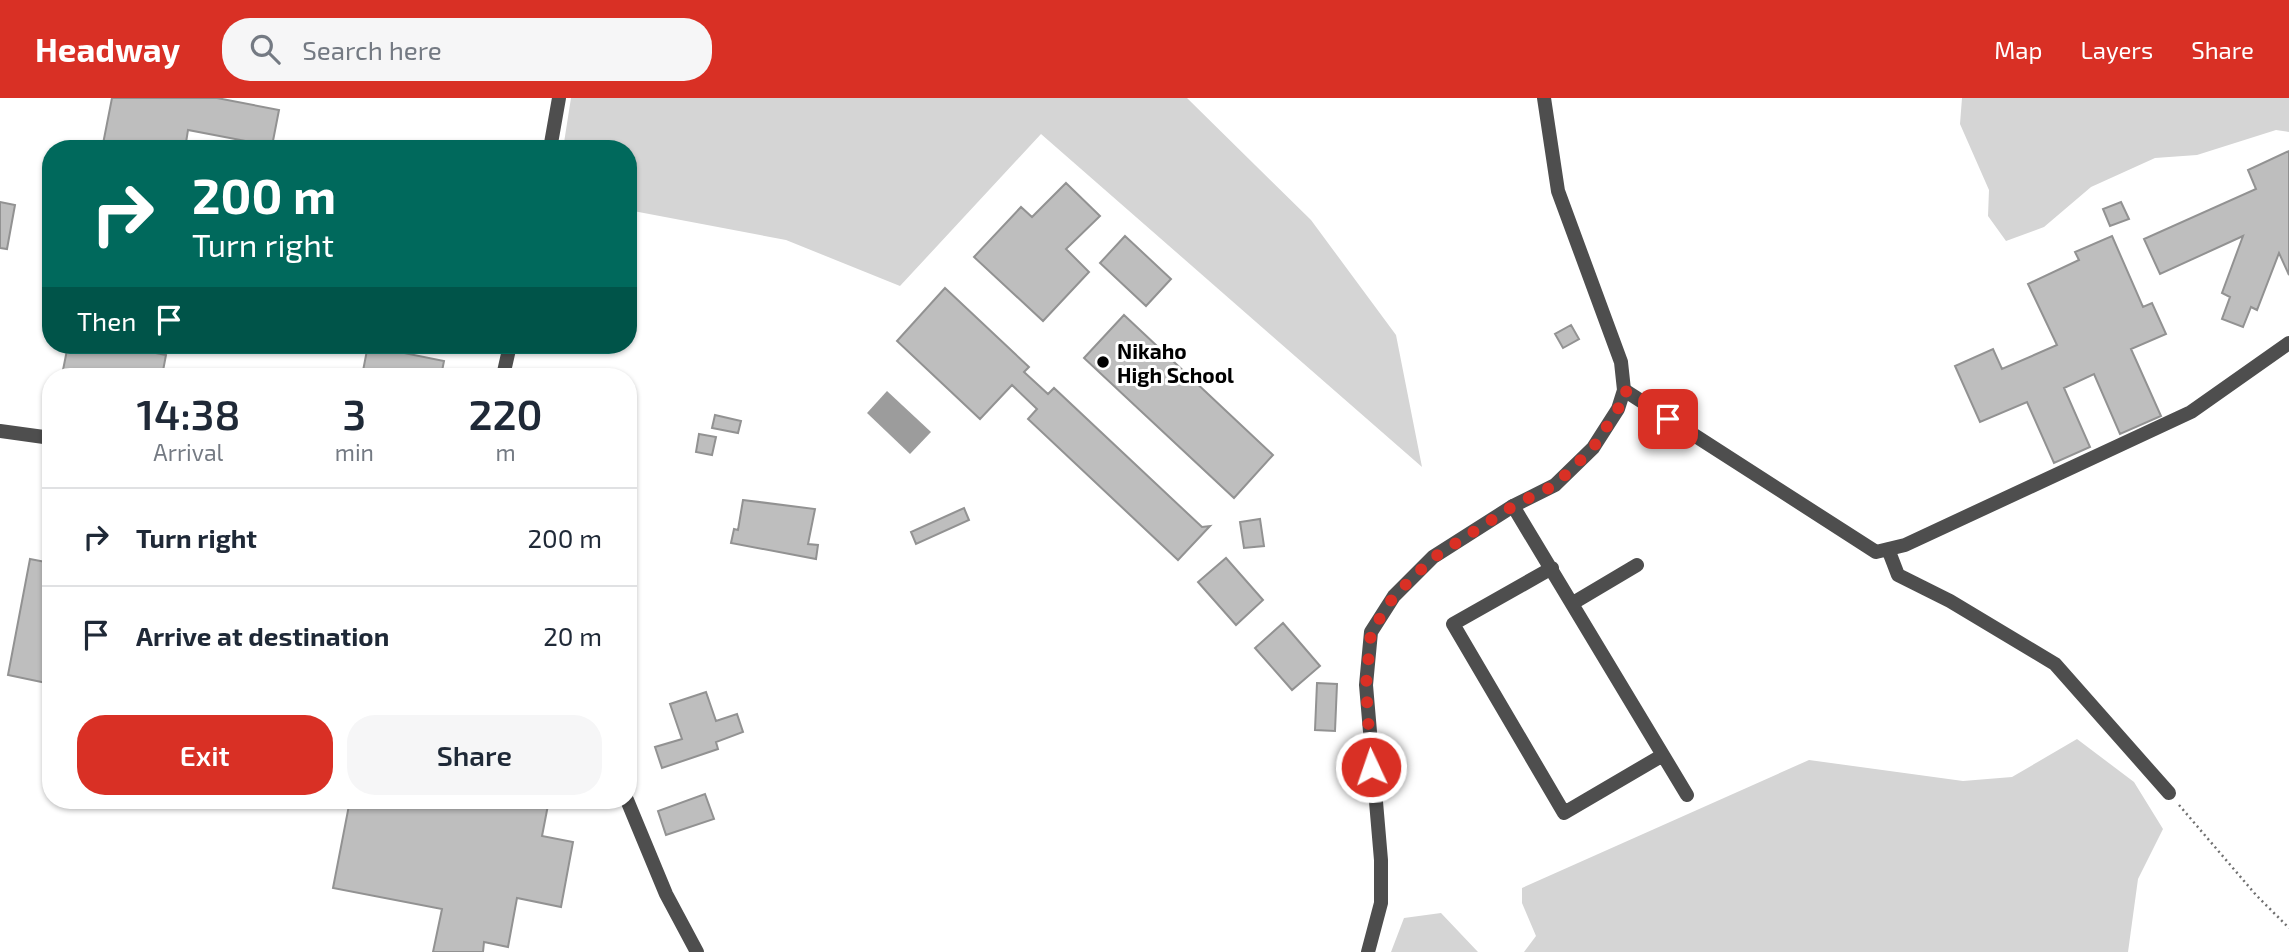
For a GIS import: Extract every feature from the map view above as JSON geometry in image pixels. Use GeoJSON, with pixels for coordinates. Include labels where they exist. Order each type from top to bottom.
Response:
{"type":"FeatureCollection","features":[{"type":"Feature","properties":{"kind":"street"},"geometry":{"type":"LineString","coordinates":[[552,140],[559,98]]}},
{"type":"Feature","properties":{"kind":"street"},"geometry":{"type":"LineString","coordinates":[[1368,952],[1381,903],[1381,860],[1366,685],[1371,632],[1394,596],[1433,558],[1513,506],[1555,485],[1593,448],[1618,409],[1624,390],[1621,362],[1558,191],[1544,98]]}},
{"type":"Feature","properties":{"kind":"street"},"geometry":{"type":"LineString","coordinates":[[1624,390],[1876,552],[1905,545],[2191,412],[2289,343]]}},
{"type":"Feature","properties":{"kind":"street"},"geometry":{"type":"LineString","coordinates":[[0,431],[42,437]]}},
{"type":"Feature","properties":{"kind":"street"},"geometry":{"type":"LineString","coordinates":[[1513,506],[1686,795]]}},
{"type":"Feature","properties":{"kind":"street"},"geometry":{"type":"LineString","coordinates":[[1888,549],[1898,575],[1950,601],[2055,664],[2169,793]]}},
{"type":"Feature","properties":{"kind":"street"},"geometry":{"type":"LineString","coordinates":[[1573,603],[1637,565]]}},
{"type":"Feature","properties":{"kind":"street"},"geometry":{"type":"LineString","coordinates":[[1552,568],[1453,624],[1564,813],[1663,755]]}},
{"type":"Feature","properties":{"kind":"street"},"geometry":{"type":"LineString","coordinates":[[631,809],[666,894],[698,952]]}},
{"type":"Feature","properties":{"kind":"path"},"geometry":{"type":"LineString","coordinates":[[2169,793],[2256,895],[2289,928]]}},
{"type":"Feature","properties":{"kind":"shaded area"},"geometry":{"type":"Polygon","coordinates":[[[571,98],[1187,98],[1311,220],[1396,335],[1422,467],[1041,134],[900,286],[786,240],[637,212],[637,140],[564,140],[571,98]]]}},
{"type":"Feature","properties":{"kind":"shaded area"},"geometry":{"type":"Polygon","coordinates":[[[1962,98],[2289,98],[2289,132],[2276,130],[2197,155],[2155,158],[2091,187],[2044,227],[2006,241],[1988,216],[1989,190],[1960,124],[1962,98]]]}},
{"type":"Feature","properties":{"kind":"shaded area"},"geometry":{"type":"Polygon","coordinates":[[[887,391],[931,432],[910,454],[867,413],[887,391]]]}},
{"type":"Feature","properties":{"kind":"shaded area"},"geometry":{"type":"Polygon","coordinates":[[[2077,739],[2134,782],[2163,829],[2138,879],[2128,952],[1524,952],[1536,936],[1522,903],[1522,888],[1809,760],[1963,781],[2012,777],[2077,739]]]}},
{"type":"Feature","properties":{"kind":"shaded area"},"geometry":{"type":"Polygon","coordinates":[[[1441,913],[1478,952],[1391,952],[1404,918],[1441,913]]]}},
{"type":"Feature","properties":{"kind":"building"},"geometry":{"type":"Polygon","coordinates":[[[112,98],[217,98],[279,110],[273,140],[240,140],[188,130],[186,140],[104,140],[112,98]]]}},
{"type":"Feature","properties":{"kind":"building"},"geometry":{"type":"Polygon","coordinates":[[[2289,151],[2289,275],[2279,253],[2257,310],[2251,307],[2243,327],[2222,319],[2230,297],[2222,293],[2243,236],[2160,274],[2144,239],[2256,189],[2248,170],[2289,151]]]}},
{"type":"Feature","properties":{"kind":"building"},"geometry":{"type":"Polygon","coordinates":[[[1066,183],[1100,216],[1066,249],[1089,272],[1043,321],[974,257],[1021,207],[1032,217],[1066,183]]]}},
{"type":"Feature","properties":{"kind":"building"},"geometry":{"type":"Polygon","coordinates":[[[0,202],[15,205],[7,249],[0,248],[0,202]]]}},
{"type":"Feature","properties":{"kind":"building"},"geometry":{"type":"Polygon","coordinates":[[[2121,202],[2129,219],[2110,226],[2103,209],[2121,202]]]}},
{"type":"Feature","properties":{"kind":"building"},"geometry":{"type":"Polygon","coordinates":[[[1125,236],[1171,279],[1146,306],[1100,263],[1125,236]]]}},
{"type":"Feature","properties":{"kind":"building"},"geometry":{"type":"Polygon","coordinates":[[[2112,236],[2143,307],[2152,303],[2166,334],[2131,349],[2161,416],[2120,434],[2094,374],[2064,388],[2090,447],[2054,463],[2027,402],[1980,422],[1955,366],[1993,349],[2002,369],[2057,345],[2028,284],[2079,260],[2075,252],[2112,236]]]}},
{"type":"Feature","properties":{"kind":"building"},"geometry":{"type":"Polygon","coordinates":[[[945,288],[1029,367],[1024,372],[1048,394],[1054,388],[1202,527],[1210,526],[1178,560],[1028,419],[1037,409],[1012,385],[980,419],[897,341],[945,288]]]}},
{"type":"Feature","properties":{"kind":"building"},"geometry":{"type":"Polygon","coordinates":[[[1124,315],[1273,455],[1234,498],[1084,358],[1124,315]]]}},
{"type":"Feature","properties":{"kind":"building"},"geometry":{"type":"Polygon","coordinates":[[[1571,325],[1579,339],[1563,348],[1555,334],[1571,325]]]}},
{"type":"Feature","properties":{"kind":"building"},"geometry":{"type":"Polygon","coordinates":[[[66,354],[166,355],[164,368],[63,368],[66,354]]]}},
{"type":"Feature","properties":{"kind":"building"},"geometry":{"type":"Polygon","coordinates":[[[366,354],[409,354],[444,361],[443,368],[364,368],[366,354]]]}},
{"type":"Feature","properties":{"kind":"building"},"geometry":{"type":"Polygon","coordinates":[[[715,415],[741,421],[738,433],[712,428],[715,415]]]}},
{"type":"Feature","properties":{"kind":"building"},"geometry":{"type":"Polygon","coordinates":[[[699,434],[716,437],[712,455],[696,452],[699,434]]]}},
{"type":"Feature","properties":{"kind":"building"},"geometry":{"type":"Polygon","coordinates":[[[743,500],[815,509],[808,544],[818,545],[816,559],[731,543],[734,529],[738,530],[743,500]]]}},
{"type":"Feature","properties":{"kind":"building"},"geometry":{"type":"Polygon","coordinates":[[[964,508],[969,520],[916,544],[911,532],[964,508]]]}},
{"type":"Feature","properties":{"kind":"building"},"geometry":{"type":"Polygon","coordinates":[[[1260,519],[1264,546],[1244,548],[1240,522],[1260,519]]]}},
{"type":"Feature","properties":{"kind":"building"},"geometry":{"type":"Polygon","coordinates":[[[1226,558],[1263,600],[1236,625],[1198,582],[1226,558]]]}},
{"type":"Feature","properties":{"kind":"building"},"geometry":{"type":"Polygon","coordinates":[[[30,559],[42,561],[42,682],[8,675],[30,559]]]}},
{"type":"Feature","properties":{"kind":"building"},"geometry":{"type":"Polygon","coordinates":[[[1283,623],[1320,666],[1292,690],[1255,648],[1283,623]]]}},
{"type":"Feature","properties":{"kind":"building"},"geometry":{"type":"Polygon","coordinates":[[[1317,683],[1337,684],[1335,731],[1315,730],[1317,683]]]}},
{"type":"Feature","properties":{"kind":"building"},"geometry":{"type":"Polygon","coordinates":[[[706,692],[716,721],[737,714],[743,732],[716,742],[718,749],[662,768],[655,747],[682,739],[670,704],[706,692]]]}},
{"type":"Feature","properties":{"kind":"building"},"geometry":{"type":"Polygon","coordinates":[[[705,794],[714,819],[666,835],[658,811],[705,794]]]}},
{"type":"Feature","properties":{"kind":"building"},"geometry":{"type":"Polygon","coordinates":[[[348,809],[547,809],[542,836],[573,842],[561,907],[517,898],[508,947],[484,942],[483,952],[433,952],[442,909],[333,888],[348,809]]]}},
{"type":"Feature","properties":{"kind":"place","name":"Nikaho High School"},"geometry":{"type":"Point","coordinates":[1103,362]}},
{"type":"Feature","properties":{"kind":"route"},"geometry":{"type":"LineString","coordinates":[[1371,767],[1366,685],[1371,632],[1394,596],[1433,558],[1513,506],[1555,485],[1593,448],[1618,409],[1624,390],[1668,419]]}}]}
